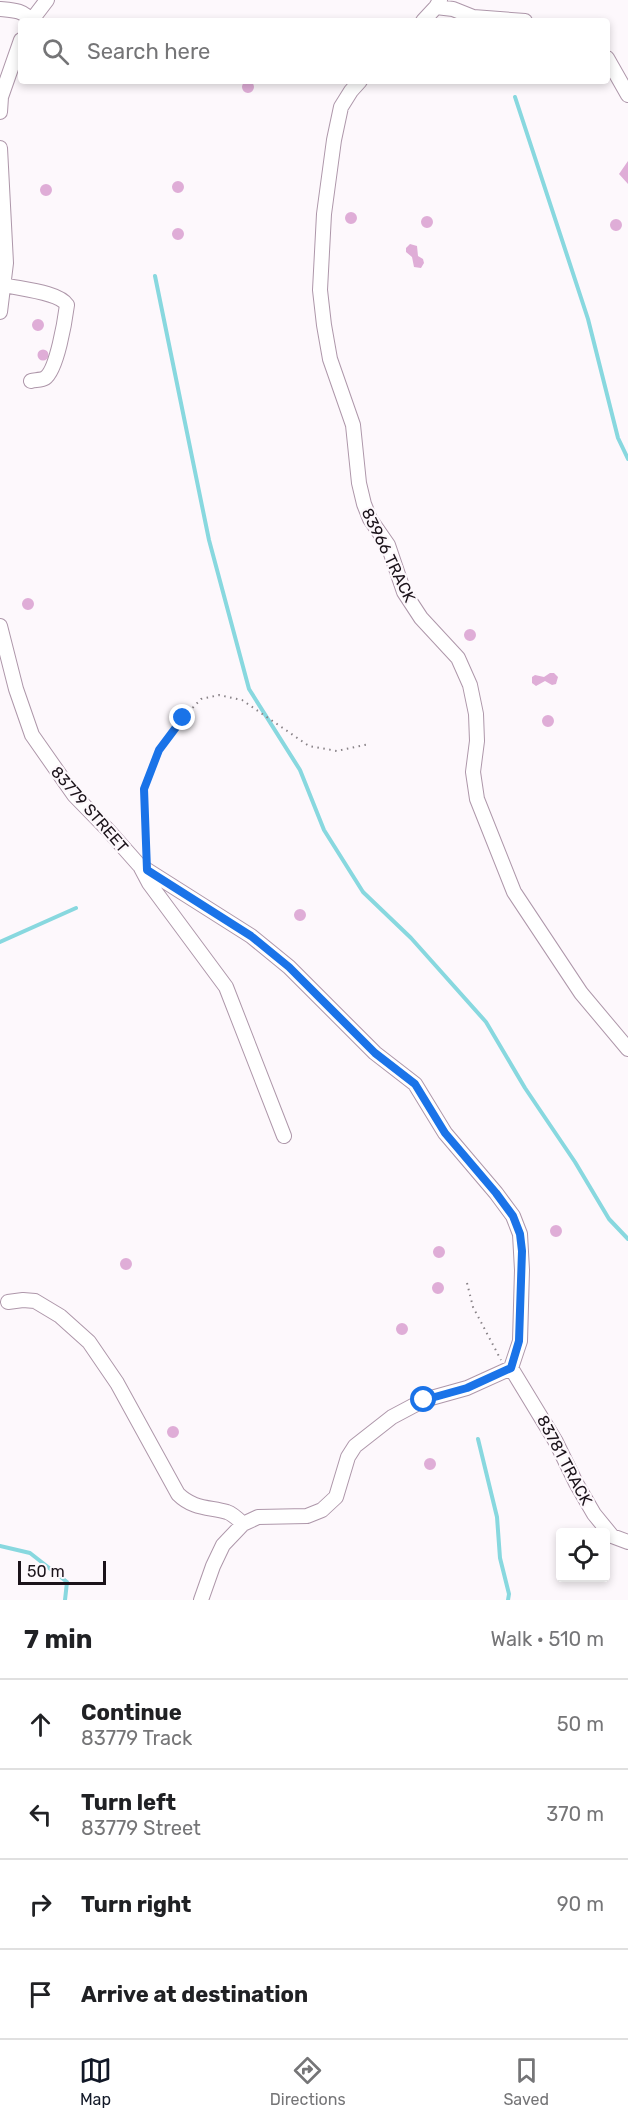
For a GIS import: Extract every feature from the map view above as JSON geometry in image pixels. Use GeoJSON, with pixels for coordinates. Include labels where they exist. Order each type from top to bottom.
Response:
{"type":"FeatureCollection","features":[{"type":"Feature","properties":{"kind":"street"},"geometry":{"type":"LineString","coordinates":[[32,18],[47,0]]}},
{"type":"Feature","properties":{"kind":"street"},"geometry":{"type":"LineString","coordinates":[[426,18],[438,4],[473,17],[486,18]]}},
{"type":"Feature","properties":{"kind":"street"},"geometry":{"type":"LineString","coordinates":[[0,9],[20,12],[28,18]]}},
{"type":"Feature","properties":{"kind":"street"},"geometry":{"type":"LineString","coordinates":[[0,112],[1,97],[18,49]]}},
{"type":"Feature","properties":{"kind":"street"},"geometry":{"type":"LineString","coordinates":[[610,63],[628,95]]}},
{"type":"Feature","properties":{"kind":"street","name":"83966 TRACK"},"geometry":{"type":"LineString","coordinates":[[357,84],[341,107],[333,140],[324,214],[320,290],[330,359],[353,425],[359,483],[364,504],[370,519],[388,546],[404,592],[421,618],[458,658],[470,685],[476,714],[477,741],[473,772],[477,799],[514,892],[581,993],[628,1048]]}},
{"type":"Feature","properties":{"kind":"street"},"geometry":{"type":"LineString","coordinates":[[0,148],[6,263],[0,312]]}},
{"type":"Feature","properties":{"kind":"street"},"geometry":{"type":"LineString","coordinates":[[4,285],[55,296],[64,300],[67,305],[51,371],[45,378],[32,381]]}},
{"type":"Feature","properties":{"kind":"street","name":"83779 STREET"},"geometry":{"type":"LineString","coordinates":[[0,626],[16,689],[32,735],[74,795],[143,867],[251,936],[289,967],[375,1053],[415,1084],[445,1133],[513,1216],[520,1234],[522,1251],[519,1341],[509,1369]]}},
{"type":"Feature","properties":{"kind":"street"},"geometry":{"type":"LineString","coordinates":[[143,867],[156,892],[226,987],[284,1136]]}},
{"type":"Feature","properties":{"kind":"street"},"geometry":{"type":"LineString","coordinates":[[612,1028],[628,1032]]}},
{"type":"Feature","properties":{"kind":"street"},"geometry":{"type":"LineString","coordinates":[[8,1302],[35,1301],[46,1306],[89,1342],[117,1383],[178,1494],[186,1502],[197,1507],[230,1513],[243,1524]]}},
{"type":"Feature","properties":{"kind":"street"},"geometry":{"type":"LineString","coordinates":[[201,1600],[223,1545],[243,1524],[258,1517],[307,1516],[322,1509],[336,1497],[348,1456],[355,1446],[392,1417],[424,1400],[467,1388],[509,1369]]}},
{"type":"Feature","properties":{"kind":"street","name":"83781 TRACK"},"geometry":{"type":"LineString","coordinates":[[509,1369],[556,1442],[594,1514],[612,1536],[628,1542]]}},
{"type":"Feature","properties":{"kind":"path"},"geometry":{"type":"LineString","coordinates":[[143,867],[144,789],[159,750],[183,718],[201,699],[219,695],[242,700],[309,746],[337,751],[369,744]]}},
{"type":"Feature","properties":{"kind":"path"},"geometry":{"type":"LineString","coordinates":[[467,1283],[473,1307],[509,1369]]}},
{"type":"Feature","properties":{"kind":"building"},"geometry":{"type":"Polygon","coordinates":[[[244,84],[253,85],[252,91],[248,93],[242,87],[244,84]]]}},
{"type":"Feature","properties":{"kind":"building"},"geometry":{"type":"Polygon","coordinates":[[[628,161],[628,184],[619,174],[628,161]]]}},
{"type":"Feature","properties":{"kind":"building"},"geometry":{"type":"Polygon","coordinates":[[[178,181],[184,187],[178,193],[172,187],[178,181]]]}},
{"type":"Feature","properties":{"kind":"building"},"geometry":{"type":"Polygon","coordinates":[[[46,184],[52,190],[46,196],[40,190],[46,184]]]}},
{"type":"Feature","properties":{"kind":"building"},"geometry":{"type":"Polygon","coordinates":[[[351,212],[357,218],[351,224],[345,218],[351,212]]]}},
{"type":"Feature","properties":{"kind":"building"},"geometry":{"type":"Polygon","coordinates":[[[427,216],[433,222],[427,228],[421,222],[427,216]]]}},
{"type":"Feature","properties":{"kind":"building"},"geometry":{"type":"Polygon","coordinates":[[[616,219],[622,225],[616,231],[610,225],[616,219]]]}},
{"type":"Feature","properties":{"kind":"building"},"geometry":{"type":"Polygon","coordinates":[[[178,228],[184,234],[178,240],[172,234],[178,228]]]}},
{"type":"Feature","properties":{"kind":"building"},"geometry":{"type":"Polygon","coordinates":[[[410,244],[417,246],[418,256],[423,259],[424,263],[421,268],[414,267],[412,257],[406,252],[410,244]]]}},
{"type":"Feature","properties":{"kind":"building"},"geometry":{"type":"Polygon","coordinates":[[[38,319],[44,325],[38,331],[32,325],[38,319]]]}},
{"type":"Feature","properties":{"kind":"building"},"geometry":{"type":"Polygon","coordinates":[[[43,350],[47,351],[47,359],[43,360],[39,359],[38,355],[39,351],[43,350]]]}},
{"type":"Feature","properties":{"kind":"building"},"geometry":{"type":"Polygon","coordinates":[[[28,598],[34,604],[28,610],[22,604],[28,598]]]}},
{"type":"Feature","properties":{"kind":"building"},"geometry":{"type":"Polygon","coordinates":[[[470,629],[476,635],[470,641],[464,635],[470,629]]]}},
{"type":"Feature","properties":{"kind":"building"},"geometry":{"type":"Polygon","coordinates":[[[550,673],[558,677],[556,684],[552,685],[545,681],[536,686],[532,683],[532,677],[535,675],[544,677],[550,673]]]}},
{"type":"Feature","properties":{"kind":"building"},"geometry":{"type":"Polygon","coordinates":[[[548,715],[554,721],[548,727],[542,721],[548,715]]]}},
{"type":"Feature","properties":{"kind":"building"},"geometry":{"type":"Polygon","coordinates":[[[300,909],[306,915],[300,921],[294,915],[300,909]]]}},
{"type":"Feature","properties":{"kind":"building"},"geometry":{"type":"Polygon","coordinates":[[[556,1225],[562,1231],[556,1237],[550,1231],[556,1225]]]}},
{"type":"Feature","properties":{"kind":"building"},"geometry":{"type":"Polygon","coordinates":[[[439,1246],[445,1252],[439,1258],[433,1252],[439,1246]]]}},
{"type":"Feature","properties":{"kind":"building"},"geometry":{"type":"Polygon","coordinates":[[[126,1258],[132,1264],[126,1270],[120,1264],[126,1258]]]}},
{"type":"Feature","properties":{"kind":"building"},"geometry":{"type":"Polygon","coordinates":[[[438,1282],[444,1288],[438,1294],[432,1288],[438,1282]]]}},
{"type":"Feature","properties":{"kind":"building"},"geometry":{"type":"Polygon","coordinates":[[[402,1323],[408,1329],[402,1335],[396,1329],[402,1323]]]}},
{"type":"Feature","properties":{"kind":"building"},"geometry":{"type":"Polygon","coordinates":[[[173,1426],[179,1432],[173,1438],[167,1432],[173,1426]]]}},
{"type":"Feature","properties":{"kind":"building"},"geometry":{"type":"Polygon","coordinates":[[[430,1458],[436,1464],[430,1470],[424,1464],[430,1458]]]}},
{"type":"Feature","properties":{"kind":"waterway"},"geometry":{"type":"LineString","coordinates":[[515,97],[588,319],[618,438],[628,459]]}},
{"type":"Feature","properties":{"kind":"waterway"},"geometry":{"type":"LineString","coordinates":[[155,276],[209,540],[249,689],[300,770],[324,830],[363,892],[411,938],[486,1022],[525,1088],[575,1162],[609,1219],[628,1239]]}},
{"type":"Feature","properties":{"kind":"waterway"},"geometry":{"type":"LineString","coordinates":[[0,942],[76,908]]}},
{"type":"Feature","properties":{"kind":"waterway"},"geometry":{"type":"LineString","coordinates":[[478,1439],[497,1517],[500,1558],[509,1594],[508,1600]]}},
{"type":"Feature","properties":{"kind":"waterway"},"geometry":{"type":"LineString","coordinates":[[0,1546],[30,1553],[67,1582],[65,1600]]}},
{"type":"Feature","properties":{"kind":"route"},"geometry":{"type":"LineString","coordinates":[[183,718],[159,750],[144,789],[147,870],[251,936],[289,967],[375,1053],[415,1084],[445,1133],[513,1216],[520,1234],[522,1306],[519,1341],[511,1368],[467,1388],[424,1400]]}}]}
